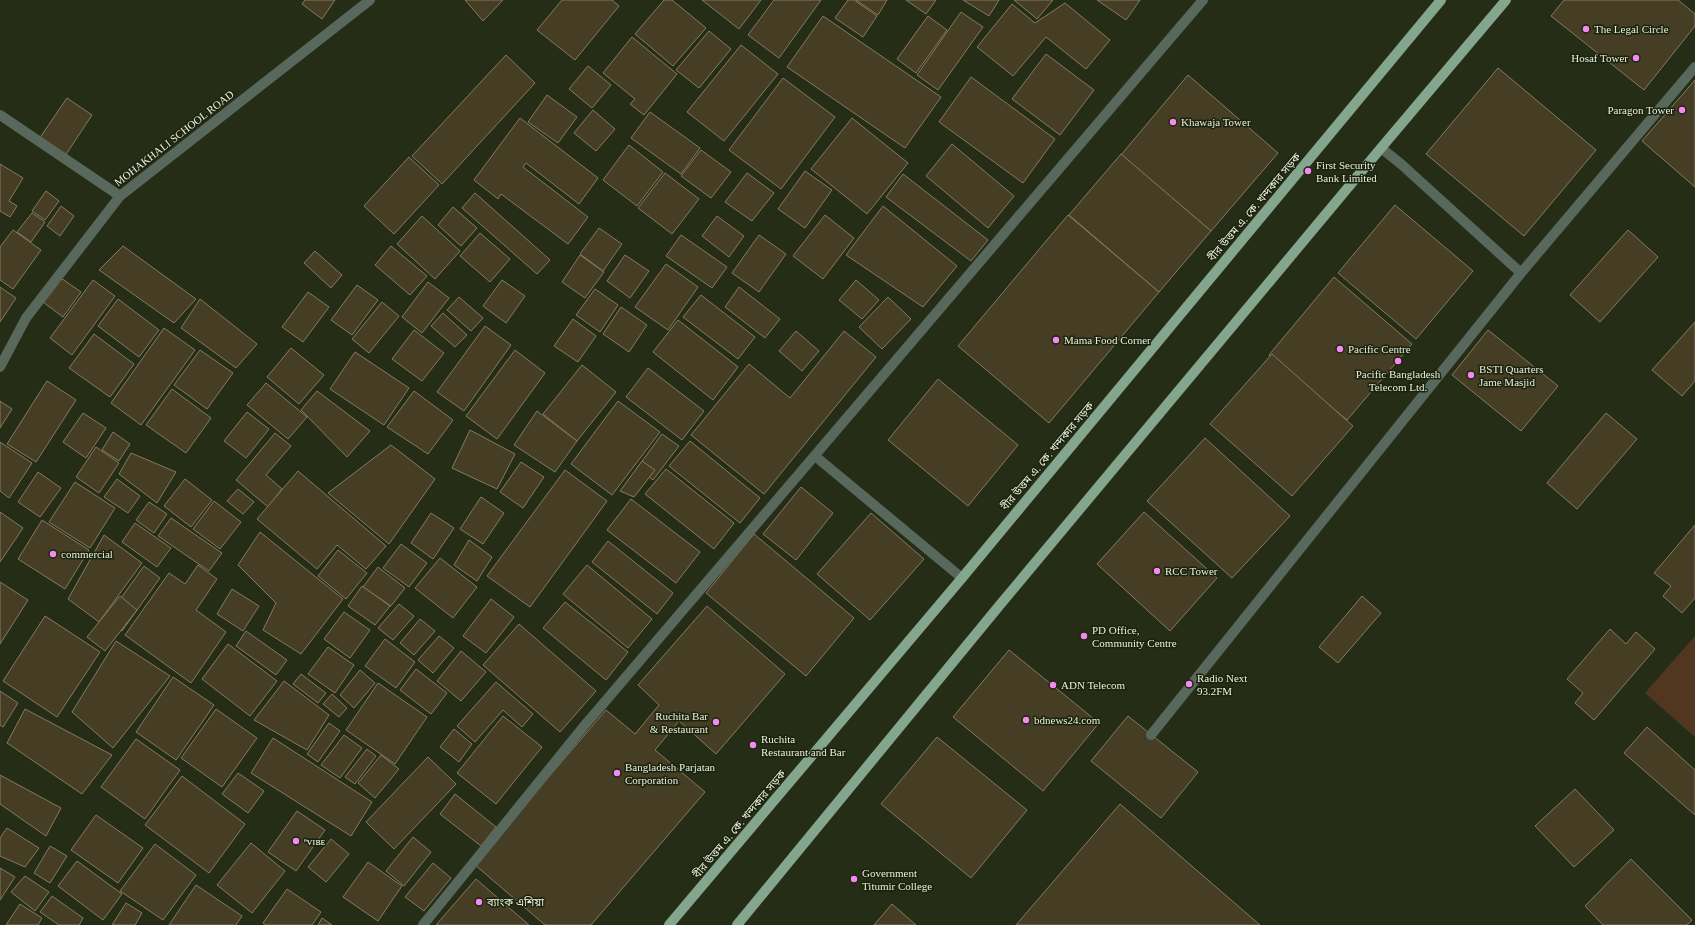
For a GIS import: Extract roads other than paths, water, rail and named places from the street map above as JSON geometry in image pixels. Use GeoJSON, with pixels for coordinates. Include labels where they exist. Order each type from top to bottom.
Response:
{"type":"FeatureCollection","features":[{"type":"Feature","properties":{"kind":"main road","name":"বীর উত্তম এ. কে. খন্দকার সড়ক"},"geometry":{"type":"LineString","coordinates":[[669,925],[962,578],[1441,0]]}},
{"type":"Feature","properties":{"kind":"main road"},"geometry":{"type":"LineString","coordinates":[[737,925],[999,606],[1506,0]]}},
{"type":"Feature","properties":{"kind":"street","name":"MOHAKHALI SCHOOL ROAD"},"geometry":{"type":"LineString","coordinates":[[0,367],[26,318],[120,196],[370,0]]}},
{"type":"Feature","properties":{"kind":"street"},"geometry":{"type":"LineString","coordinates":[[423,925],[585,725],[1203,0]]}},
{"type":"Feature","properties":{"kind":"street"},"geometry":{"type":"LineString","coordinates":[[1151,735],[1521,273],[1695,67]]}},
{"type":"Feature","properties":{"kind":"street"},"geometry":{"type":"LineString","coordinates":[[0,115],[120,196]]}},
{"type":"Feature","properties":{"kind":"street"},"geometry":{"type":"LineString","coordinates":[[1381,148],[1521,273]]}},
{"type":"Feature","properties":{"kind":"street"},"geometry":{"type":"LineString","coordinates":[[815,456],[962,578]]}},
{"type":"Feature","properties":{"kind":"place","name":"The Legal Circle"},"geometry":{"type":"Point","coordinates":[1586,29]}},
{"type":"Feature","properties":{"kind":"place","name":"Hosaf Tower"},"geometry":{"type":"Point","coordinates":[1636,58]}},
{"type":"Feature","properties":{"kind":"place","name":"Paragon Tower"},"geometry":{"type":"Point","coordinates":[1682,110]}},
{"type":"Feature","properties":{"kind":"place","name":"Khawaja Tower"},"geometry":{"type":"Point","coordinates":[1173,122]}},
{"type":"Feature","properties":{"kind":"place","name":"First Security Bank Limited"},"geometry":{"type":"Point","coordinates":[1308,171]}},
{"type":"Feature","properties":{"kind":"place","name":"Mama Food Corner"},"geometry":{"type":"Point","coordinates":[1056,340]}},
{"type":"Feature","properties":{"kind":"place","name":"Pacific Centre"},"geometry":{"type":"Point","coordinates":[1340,349]}},
{"type":"Feature","properties":{"kind":"place","name":"Pacific Bangladesh Telecom Ltd."},"geometry":{"type":"Point","coordinates":[1398,361]}},
{"type":"Feature","properties":{"kind":"place","name":"BSTI Quarters Jame Masjid"},"geometry":{"type":"Point","coordinates":[1471,375]}},
{"type":"Feature","properties":{"kind":"place","name":"commercial"},"geometry":{"type":"Point","coordinates":[53,554]}},
{"type":"Feature","properties":{"kind":"place","name":"RCC Tower"},"geometry":{"type":"Point","coordinates":[1157,571]}},
{"type":"Feature","properties":{"kind":"place","name":"PD Office, Community Centre"},"geometry":{"type":"Point","coordinates":[1084,636]}},
{"type":"Feature","properties":{"kind":"place","name":"Radio Next 93.2FM"},"geometry":{"type":"Point","coordinates":[1189,684]}},
{"type":"Feature","properties":{"kind":"place","name":"ADN Telecom"},"geometry":{"type":"Point","coordinates":[1053,685]}},
{"type":"Feature","properties":{"kind":"place","name":"bdnews24.com"},"geometry":{"type":"Point","coordinates":[1026,720]}},
{"type":"Feature","properties":{"kind":"place","name":"Ruchita Bar & Restaurant"},"geometry":{"type":"Point","coordinates":[716,722]}},
{"type":"Feature","properties":{"kind":"place","name":"Ruchita Restaurant and Bar"},"geometry":{"type":"Point","coordinates":[753,745]}},
{"type":"Feature","properties":{"kind":"place","name":"Bangladesh Parjatan Corporation"},"geometry":{"type":"Point","coordinates":[617,773]}},
{"type":"Feature","properties":{"kind":"place","name":"ᵉᴠɪʙᴇ"},"geometry":{"type":"Point","coordinates":[296,841]}},
{"type":"Feature","properties":{"kind":"place","name":"Government Titumir College"},"geometry":{"type":"Point","coordinates":[854,879]}},
{"type":"Feature","properties":{"kind":"place","name":"ব্যাংক এশিয়া"},"geometry":{"type":"Point","coordinates":[479,902]}}]}
